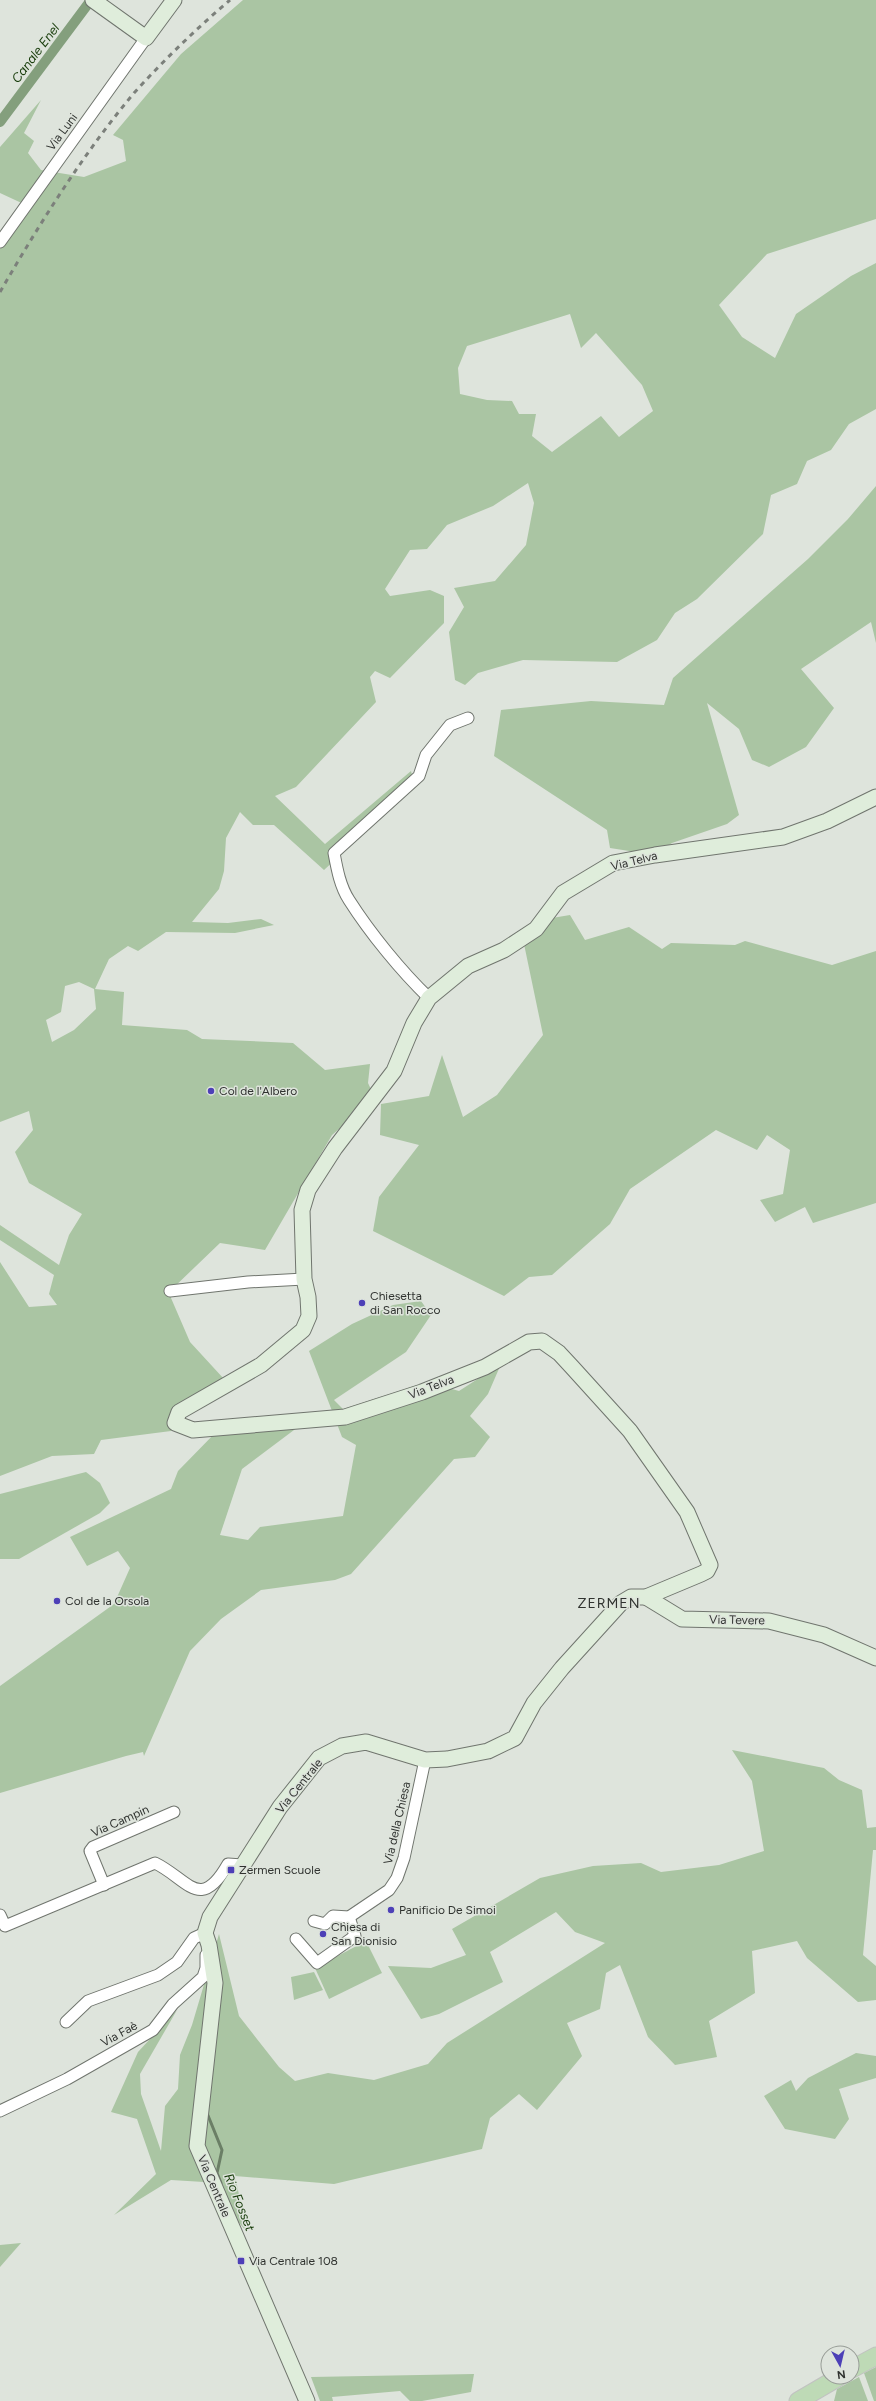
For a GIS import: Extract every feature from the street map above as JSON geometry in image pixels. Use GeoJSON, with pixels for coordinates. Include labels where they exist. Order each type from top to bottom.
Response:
{"type":"FeatureCollection","features":[{"type":"Feature","properties":{"kind":"main road"},"geometry":{"type":"LineString","coordinates":[[860,2365],[876,2356]]}},
{"type":"Feature","properties":{"kind":"main road"},"geometry":{"type":"LineString","coordinates":[[798,2401],[825,2385]]}},
{"type":"Feature","properties":{"kind":"street"},"geometry":{"type":"LineString","coordinates":[[99,4],[146,38],[174,0]]}},
{"type":"Feature","properties":{"kind":"street","name":"Via Luni"},"geometry":{"type":"LineString","coordinates":[[0,242],[146,38]]}},
{"type":"Feature","properties":{"kind":"street"},"geometry":{"type":"LineString","coordinates":[[429,998],[386,949],[348,899],[338,874],[334,853],[419,776],[426,755],[450,725],[468,718]]}},
{"type":"Feature","properties":{"kind":"street","name":"Via Telva"},"geometry":{"type":"LineString","coordinates":[[646,1597],[707,1571],[710,1565],[687,1512],[630,1431],[572,1367],[542,1341],[529,1342],[485,1367],[422,1392],[345,1417],[194,1430],[175,1423],[179,1412],[261,1365],[303,1330],[309,1316],[308,1297],[304,1279],[302,1210],[308,1190],[335,1148],[394,1071],[414,1023],[429,998],[468,966],[504,950],[536,929],[563,894],[613,863],[655,855],[783,837],[827,821],[876,797]]}},
{"type":"Feature","properties":{"kind":"street"},"geometry":{"type":"LineString","coordinates":[[170,1291],[229,1283],[304,1279]]}},
{"type":"Feature","properties":{"kind":"street","name":"Via Centrale"},"geometry":{"type":"LineString","coordinates":[[307,2401],[197,2146],[215,1983],[207,1939],[210,1917],[242,1864],[280,1807],[319,1758],[342,1746],[366,1742],[425,1760],[447,1760],[488,1751],[515,1738],[534,1703],[553,1679],[621,1602],[631,1597],[646,1597]]}},
{"type":"Feature","properties":{"kind":"street","name":"Via Tevere"},"geometry":{"type":"LineString","coordinates":[[646,1597],[682,1620],[768,1620],[824,1635],[876,1658]]}},
{"type":"Feature","properties":{"kind":"street","name":"Via della Chiesa"},"geometry":{"type":"LineString","coordinates":[[350,1917],[389,1890],[397,1878],[404,1858],[425,1760]]}},
{"type":"Feature","properties":{"kind":"street","name":"Via Campin"},"geometry":{"type":"LineString","coordinates":[[104,1885],[93,1862],[90,1851],[93,1846],[174,1812]]}},
{"type":"Feature","properties":{"kind":"street"},"geometry":{"type":"LineString","coordinates":[[0,1915],[5,1926],[155,1863],[167,1869],[190,1888],[204,1890],[218,1881],[228,1864],[242,1864]]}},
{"type":"Feature","properties":{"kind":"street"},"geometry":{"type":"LineString","coordinates":[[296,1939],[317,1963],[355,1936],[350,1917],[333,1916],[324,1924],[314,1921]]}},
{"type":"Feature","properties":{"kind":"street"},"geometry":{"type":"LineString","coordinates":[[66,2022],[88,2001],[158,1975],[177,1962],[194,1938],[207,1939]]}},
{"type":"Feature","properties":{"kind":"street","name":"Via Faè"},"geometry":{"type":"LineString","coordinates":[[0,2111],[67,2079],[153,2030],[172,2004],[203,1977],[206,1961],[204,1948],[207,1939]]}},
{"type":"Feature","properties":{"kind":"green space"},"geometry":{"type":"Polygon","coordinates":[[[243,0],[876,0],[876,219],[767,254],[719,305],[742,337],[775,358],[796,314],[851,276],[876,263],[876,409],[849,424],[831,450],[807,461],[797,484],[771,495],[763,534],[697,599],[675,613],[657,640],[617,662],[523,660],[478,673],[465,685],[455,680],[449,632],[464,607],[454,588],[495,581],[526,545],[534,503],[528,483],[493,506],[447,525],[427,549],[410,550],[385,589],[390,596],[430,590],[444,596],[444,623],[390,678],[375,671],[370,677],[376,702],[296,787],[275,796],[325,844],[411,771],[415,786],[324,870],[274,825],[253,825],[240,812],[226,838],[224,871],[219,889],[192,922],[228,923],[261,919],[274,925],[235,933],[166,932],[138,951],[128,946],[109,959],[95,989],[124,992],[122,1025],[187,1030],[202,1039],[293,1043],[325,1070],[370,1064],[368,1083],[375,1098],[332,1135],[265,1250],[220,1243],[170,1291],[171,1298],[190,1342],[224,1379],[178,1408],[171,1431],[101,1440],[94,1454],[52,1456],[0,1476],[0,1262],[29,1307],[57,1305],[49,1294],[54,1275],[0,1240],[0,1225],[59,1265],[69,1235],[82,1214],[29,1183],[15,1152],[33,1130],[29,1111],[0,1122],[0,249],[28,206],[0,193],[0,147],[41,100],[24,133],[34,141],[28,153],[41,170],[84,177],[126,161],[123,140],[113,135],[181,54],[243,0]],[[570,314],[467,346],[458,368],[460,394],[487,400],[512,401],[519,414],[536,414],[532,436],[552,452],[601,416],[619,437],[653,411],[642,385],[596,333],[581,348],[570,314]],[[79,982],[65,986],[61,1012],[46,1020],[52,1042],[74,1030],[96,1009],[94,989],[79,982]]]}},
{"type":"Feature","properties":{"kind":"green space"},"geometry":{"type":"Polygon","coordinates":[[[876,486],[876,643],[871,622],[801,669],[834,708],[806,747],[769,767],[752,760],[739,729],[707,703],[739,815],[727,824],[672,843],[655,855],[610,848],[607,830],[494,756],[501,710],[591,701],[664,705],[673,678],[808,559],[848,519],[876,486]]]}},
{"type":"Feature","properties":{"kind":"green space"},"geometry":{"type":"Polygon","coordinates":[[[570,915],[585,940],[629,927],[662,949],[671,943],[735,945],[745,941],[832,965],[876,951],[876,1203],[813,1223],[805,1207],[775,1222],[760,1200],[783,1194],[790,1150],[767,1135],[757,1150],[716,1130],[630,1189],[610,1224],[552,1275],[529,1277],[504,1296],[373,1231],[379,1197],[419,1145],[380,1135],[381,1104],[429,1096],[442,1055],[463,1117],[497,1095],[543,1035],[524,944],[552,918],[570,915]]]}},
{"type":"Feature","properties":{"kind":"green space"},"geometry":{"type":"Polygon","coordinates":[[[421,1301],[431,1315],[406,1352],[334,1400],[343,1409],[427,1382],[459,1391],[501,1364],[488,1394],[470,1416],[490,1437],[475,1457],[454,1459],[351,1574],[335,1580],[261,1590],[221,1619],[190,1651],[144,1756],[143,1752],[126,1756],[0,1793],[0,1686],[114,1604],[130,1568],[118,1551],[87,1566],[70,1537],[171,1489],[178,1471],[220,1428],[306,1421],[242,1469],[220,1535],[248,1540],[260,1527],[343,1516],[356,1445],[342,1437],[309,1351],[352,1324],[393,1305],[421,1301]]]}},
{"type":"Feature","properties":{"kind":"green space"},"geometry":{"type":"Polygon","coordinates":[[[86,1472],[100,1483],[110,1503],[100,1513],[19,1559],[0,1559],[0,1494],[86,1472]]]}},
{"type":"Feature","properties":{"kind":"green space"},"geometry":{"type":"Polygon","coordinates":[[[732,1750],[824,1768],[839,1780],[862,1790],[867,1828],[876,1827],[876,1850],[873,1850],[863,1955],[876,1966],[876,2000],[858,2002],[807,1958],[797,1941],[752,1951],[755,1993],[709,2021],[717,2057],[675,2065],[648,2037],[620,1965],[606,1973],[600,2009],[567,2023],[582,2056],[537,2110],[519,2094],[490,2118],[482,2149],[334,2184],[235,2176],[247,2232],[204,2182],[171,2180],[114,2215],[156,2174],[137,2119],[111,2112],[138,2052],[177,2010],[140,2074],[141,2094],[161,2151],[165,2106],[178,2089],[180,2055],[192,2025],[219,1934],[239,2016],[279,2067],[295,2081],[328,2073],[374,2080],[428,2064],[447,2043],[605,1943],[575,1932],[556,1912],[490,1952],[503,1982],[439,2014],[421,2019],[388,1966],[431,1968],[466,1955],[452,1929],[540,1878],[593,1866],[641,1863],[661,1872],[719,1865],[764,1851],[752,1781],[732,1750]]]}},
{"type":"Feature","properties":{"kind":"green space"},"geometry":{"type":"Polygon","coordinates":[[[366,1941],[382,1973],[329,1999],[315,1968],[366,1941]]]}},
{"type":"Feature","properties":{"kind":"green space"},"geometry":{"type":"Polygon","coordinates":[[[314,1972],[323,1990],[294,2000],[291,1977],[314,1972]]]}},
{"type":"Feature","properties":{"kind":"green space"},"geometry":{"type":"Polygon","coordinates":[[[856,2053],[876,2056],[876,2078],[839,2089],[849,2119],[835,2139],[785,2129],[764,2096],[791,2080],[796,2091],[808,2078],[856,2053]]]}},
{"type":"Feature","properties":{"kind":"green space"},"geometry":{"type":"Polygon","coordinates":[[[21,2243],[0,2267],[0,2245],[21,2243]]]}},
{"type":"Feature","properties":{"kind":"green space"},"geometry":{"type":"Polygon","coordinates":[[[876,2367],[876,2401],[874,2401],[864,2373],[876,2367]]]}},
{"type":"Feature","properties":{"kind":"green space"},"geometry":{"type":"Polygon","coordinates":[[[474,2374],[471,2392],[422,2401],[410,2401],[400,2391],[332,2397],[333,2401],[320,2401],[311,2377],[474,2374]]]}},
{"type":"Feature","properties":{"kind":"green space"},"geometry":{"type":"Polygon","coordinates":[[[860,2380],[868,2401],[834,2401],[837,2389],[844,2385],[860,2385],[860,2380]]]}},
{"type":"Feature","properties":{"kind":"waterway","name":"Canale Enel"},"geometry":{"type":"LineString","coordinates":[[0,122],[91,0]]}},
{"type":"Feature","properties":{"kind":"waterway","name":"Rio Fosset"},"geometry":{"type":"LineString","coordinates":[[207,2113],[222,2150],[217,2173],[221,2183]]}},
{"type":"Feature","properties":{"kind":"railway"},"geometry":{"type":"LineString","coordinates":[[0,292],[63,190],[115,116],[134,93],[169,57],[230,0]]}},
{"type":"Feature","properties":{"kind":"place","name":"Col de l'Albero"},"geometry":{"type":"Point","coordinates":[211,1091]}},
{"type":"Feature","properties":{"kind":"place","name":"Chiesetta di San Rocco"},"geometry":{"type":"Point","coordinates":[362,1303]}},
{"type":"Feature","properties":{"kind":"place","name":"Col de la Orsola"},"geometry":{"type":"Point","coordinates":[57,1601]}},
{"type":"Feature","properties":{"kind":"place","name":"Zermen Scuole"},"geometry":{"type":"Point","coordinates":[231,1870]}},
{"type":"Feature","properties":{"kind":"place","name":"Panificio De Simoi"},"geometry":{"type":"Point","coordinates":[391,1910]}},
{"type":"Feature","properties":{"kind":"place","name":"Chiesa di San Dionisio"},"geometry":{"type":"Point","coordinates":[323,1934]}},
{"type":"Feature","properties":{"kind":"place","name":"Via Centrale 108"},"geometry":{"type":"Point","coordinates":[241,2261]}},
{"type":"Feature","properties":{"kind":"district","name":"ZERMEN"},"geometry":{"type":"Point","coordinates":[609,1603]}}]}
